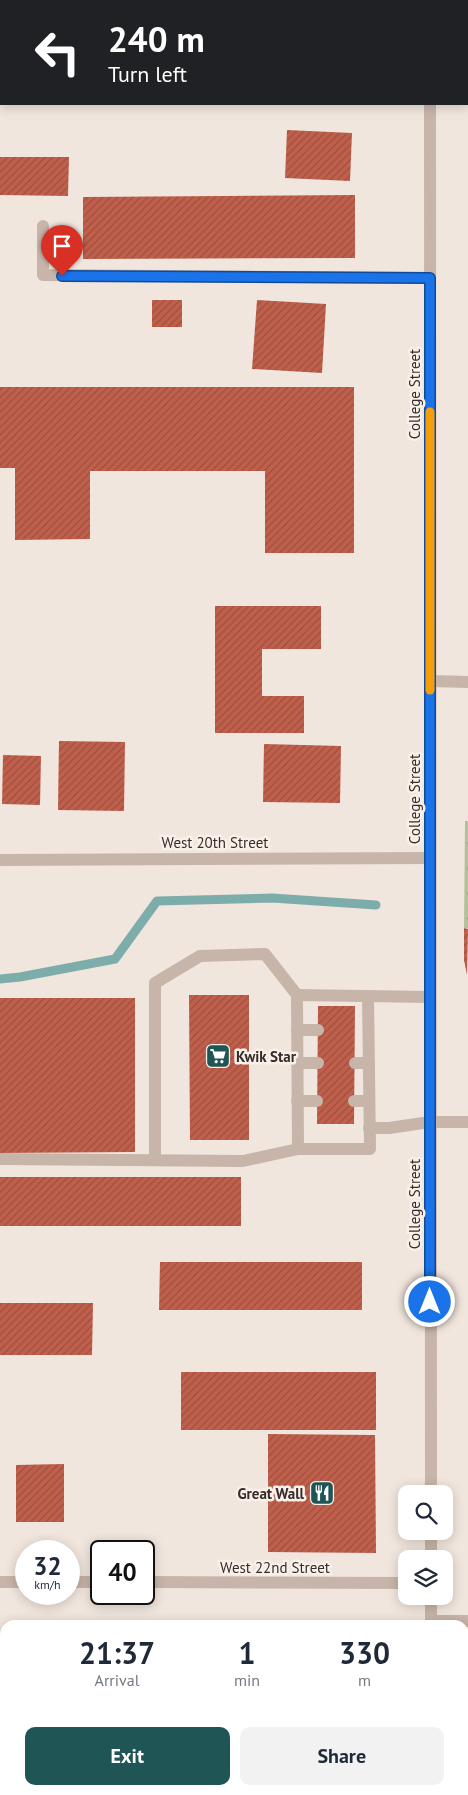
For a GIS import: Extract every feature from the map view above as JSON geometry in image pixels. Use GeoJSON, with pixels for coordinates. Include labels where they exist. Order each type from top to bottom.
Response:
{"type":"FeatureCollection","features":[{"type":"Feature","properties":{"kind":"street","name":"College Street"},"geometry":{"type":"LineString","coordinates":[[430,105],[431,1485]]}},
{"type":"Feature","properties":{"kind":"street"},"geometry":{"type":"LineString","coordinates":[[43,226],[43,276],[430,278]]}},
{"type":"Feature","properties":{"kind":"street"},"geometry":{"type":"LineString","coordinates":[[430,681],[468,682]]}},
{"type":"Feature","properties":{"kind":"street","name":"West 20th Street"},"geometry":{"type":"LineString","coordinates":[[0,860],[430,858]]}},
{"type":"Feature","properties":{"kind":"street"},"geometry":{"type":"LineString","coordinates":[[154,1160],[154,983],[200,956],[265,954],[297,995],[298,1149]]}},
{"type":"Feature","properties":{"kind":"street"},"geometry":{"type":"LineString","coordinates":[[297,995],[430,997]]}},
{"type":"Feature","properties":{"kind":"street"},"geometry":{"type":"LineString","coordinates":[[0,1159],[243,1161],[298,1149],[370,1149],[368,996]]}},
{"type":"Feature","properties":{"kind":"street"},"geometry":{"type":"LineString","coordinates":[[297,1030],[318,1030]]}},
{"type":"Feature","properties":{"kind":"street"},"geometry":{"type":"LineString","coordinates":[[355,1030],[368,1030]]}},
{"type":"Feature","properties":{"kind":"street"},"geometry":{"type":"LineString","coordinates":[[297,1063],[318,1063]]}},
{"type":"Feature","properties":{"kind":"street"},"geometry":{"type":"LineString","coordinates":[[355,1063],[369,1063]]}},
{"type":"Feature","properties":{"kind":"street"},"geometry":{"type":"LineString","coordinates":[[298,1101],[317,1101]]}},
{"type":"Feature","properties":{"kind":"street"},"geometry":{"type":"LineString","coordinates":[[354,1101],[370,1101]]}},
{"type":"Feature","properties":{"kind":"street"},"geometry":{"type":"LineString","coordinates":[[370,1128],[389,1128],[430,1122],[468,1122]]}},
{"type":"Feature","properties":{"kind":"street"},"geometry":{"type":"LineString","coordinates":[[0,1582],[15,1582]]}},
{"type":"Feature","properties":{"kind":"street","name":"West 22nd Street"},"geometry":{"type":"LineString","coordinates":[[155,1582],[398,1583]]}},
{"type":"Feature","properties":{"kind":"street"},"geometry":{"type":"LineString","coordinates":[[431,1605],[431,1620]]}},
{"type":"Feature","properties":{"kind":"green space"},"geometry":{"type":"Polygon","coordinates":[[[465,821],[468,821],[468,928],[464,928],[465,821]]]}},
{"type":"Feature","properties":{"kind":"building"},"geometry":{"type":"Polygon","coordinates":[[[287,130],[352,133],[350,181],[285,178],[287,130]]]}},
{"type":"Feature","properties":{"kind":"building"},"geometry":{"type":"Polygon","coordinates":[[[0,157],[69,157],[68,196],[0,195],[0,157]]]}},
{"type":"Feature","properties":{"kind":"building"},"geometry":{"type":"Polygon","coordinates":[[[355,195],[355,258],[83,259],[83,197],[355,195]]]}},
{"type":"Feature","properties":{"kind":"building"},"geometry":{"type":"Polygon","coordinates":[[[152,300],[182,300],[182,327],[152,327],[152,300]]]}},
{"type":"Feature","properties":{"kind":"building"},"geometry":{"type":"Polygon","coordinates":[[[257,300],[326,304],[322,373],[252,369],[257,300]]]}},
{"type":"Feature","properties":{"kind":"building"},"geometry":{"type":"Polygon","coordinates":[[[0,387],[354,387],[354,553],[265,553],[265,471],[90,471],[90,539],[15,540],[15,468],[0,468],[0,387]]]}},
{"type":"Feature","properties":{"kind":"building"},"geometry":{"type":"Polygon","coordinates":[[[215,606],[321,606],[321,649],[262,649],[262,696],[304,696],[304,733],[215,733],[215,606]]]}},
{"type":"Feature","properties":{"kind":"building"},"geometry":{"type":"Polygon","coordinates":[[[59,741],[125,742],[124,811],[58,810],[59,741]]]}},
{"type":"Feature","properties":{"kind":"building"},"geometry":{"type":"Polygon","coordinates":[[[264,744],[341,746],[340,803],[263,802],[264,744]]]}},
{"type":"Feature","properties":{"kind":"building"},"geometry":{"type":"Polygon","coordinates":[[[3,755],[41,756],[40,805],[2,804],[3,755]]]}},
{"type":"Feature","properties":{"kind":"building"},"geometry":{"type":"Polygon","coordinates":[[[464,928],[468,929],[467,975],[464,960],[464,928]]]}},
{"type":"Feature","properties":{"kind":"building"},"geometry":{"type":"Polygon","coordinates":[[[189,995],[249,995],[249,1140],[190,1140],[189,995]]]}},
{"type":"Feature","properties":{"kind":"building"},"geometry":{"type":"Polygon","coordinates":[[[0,998],[135,998],[135,1152],[0,1153],[0,998]]]}},
{"type":"Feature","properties":{"kind":"building"},"geometry":{"type":"Polygon","coordinates":[[[318,1006],[355,1006],[354,1124],[317,1124],[318,1006]]]}},
{"type":"Feature","properties":{"kind":"building"},"geometry":{"type":"Polygon","coordinates":[[[0,1177],[241,1177],[241,1226],[0,1226],[0,1177]]]}},
{"type":"Feature","properties":{"kind":"building"},"geometry":{"type":"Polygon","coordinates":[[[160,1262],[362,1262],[362,1310],[159,1310],[160,1262]]]}},
{"type":"Feature","properties":{"kind":"building"},"geometry":{"type":"Polygon","coordinates":[[[0,1303],[93,1303],[92,1355],[0,1355],[0,1303]]]}},
{"type":"Feature","properties":{"kind":"building"},"geometry":{"type":"Polygon","coordinates":[[[181,1372],[376,1372],[376,1430],[181,1430],[181,1372]]]}},
{"type":"Feature","properties":{"kind":"building","name":"Great Wall"},"geometry":{"type":"Polygon","coordinates":[[[268,1434],[375,1435],[376,1553],[268,1552],[268,1434]]]}},
{"type":"Feature","properties":{"kind":"building"},"geometry":{"type":"Polygon","coordinates":[[[64,1464],[64,1522],[16,1522],[16,1465],[64,1464]]]}},
{"type":"Feature","properties":{"kind":"waterway"},"geometry":{"type":"LineString","coordinates":[[0,979],[115,959],[157,901],[272,898],[376,905]]}},
{"type":"Feature","properties":{"kind":"slow traffic"},"geometry":{"type":"LineString","coordinates":[[430,412],[430,690]]}},
{"type":"Feature","properties":{"kind":"place","name":"Kwik Star"},"geometry":{"type":"Point","coordinates":[218,1056]}},
{"type":"Feature","properties":{"kind":"place","name":"Great Wall"},"geometry":{"type":"Point","coordinates":[322,1493]}},
{"type":"Feature","properties":{"kind":"route"},"geometry":{"type":"LineString","coordinates":[[62,276],[430,278],[430,1302]]}}]}
